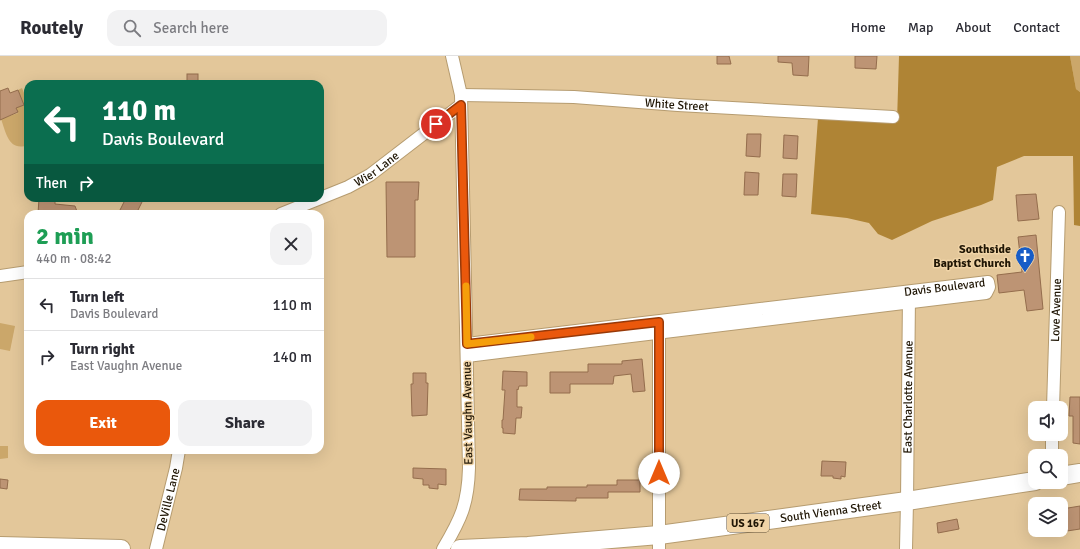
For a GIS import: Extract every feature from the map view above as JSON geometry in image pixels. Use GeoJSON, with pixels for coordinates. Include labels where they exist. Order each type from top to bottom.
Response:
{"type":"FeatureCollection","features":[{"type":"Feature","properties":{"kind":"highway"},"geometry":{"type":"LineString","coordinates":[[1068,475],[1080,473]]}},
{"type":"Feature","properties":{"kind":"highway","name":"South Vienna Street"},"geometry":{"type":"LineString","coordinates":[[460,549],[659,542],[1028,481]]}},
{"type":"Feature","properties":{"kind":"highway"},"geometry":{"type":"LineString","coordinates":[[0,546],[121,549]]}},
{"type":"Feature","properties":{"kind":"street","name":"East Vaughn Avenue"},"geometry":{"type":"LineString","coordinates":[[443,549],[458,524],[464,508],[468,482],[467,350],[461,100],[452,56]]}},
{"type":"Feature","properties":{"kind":"street","name":"White Street"},"geometry":{"type":"LineString","coordinates":[[461,100],[574,97],[893,117]]}},
{"type":"Feature","properties":{"kind":"street","name":"Wier Lane"},"geometry":{"type":"LineString","coordinates":[[324,197],[348,187],[370,175],[461,100]]}},
{"type":"Feature","properties":{"kind":"street","name":"Wier Lane"},"geometry":{"type":"LineString","coordinates":[[291,210],[311,202]]}},
{"type":"Feature","properties":{"kind":"street","name":"Love Avenue"},"geometry":{"type":"LineString","coordinates":[[1053,401],[1059,212]]}},
{"type":"Feature","properties":{"kind":"street"},"geometry":{"type":"LineString","coordinates":[[0,276],[24,273]]}},
{"type":"Feature","properties":{"kind":"street","name":"Davis Boulevard"},"geometry":{"type":"LineString","coordinates":[[467,350],[909,297],[986,293],[989,287],[988,282],[909,297]]}},
{"type":"Feature","properties":{"kind":"street","name":"East Charlotte Avenue"},"geometry":{"type":"LineString","coordinates":[[906,549],[908,501],[909,297]]}},
{"type":"Feature","properties":{"kind":"street"},"geometry":{"type":"LineString","coordinates":[[659,327],[659,542]]}},
{"type":"Feature","properties":{"kind":"street","name":"DeVille Lane"},"geometry":{"type":"LineString","coordinates":[[156,549],[178,454]]}},
{"type":"Feature","properties":{"kind":"shaded area"},"geometry":{"type":"Polygon","coordinates":[[[899,56],[1070,56],[1076,89],[1080,92],[1080,226],[1074,225],[1073,156],[1024,156],[997,167],[993,200],[932,221],[892,240],[878,234],[869,223],[847,218],[811,214],[818,118],[897,122],[899,56]]]}},
{"type":"Feature","properties":{"kind":"shaded area"},"geometry":{"type":"Polygon","coordinates":[[[1070,56],[1080,56],[1080,92],[1076,89],[1070,56]]]}},
{"type":"Feature","properties":{"kind":"shaded area"},"geometry":{"type":"Polygon","coordinates":[[[22,88],[24,93],[24,105],[18,90],[22,88]]]}},
{"type":"Feature","properties":{"kind":"shaded area"},"geometry":{"type":"Polygon","coordinates":[[[24,105],[24,146],[16,146],[12,144],[1,119],[18,113],[16,108],[24,105]]]}},
{"type":"Feature","properties":{"kind":"shaded area"},"geometry":{"type":"Polygon","coordinates":[[[0,323],[15,326],[10,351],[0,349],[0,323]]]}},
{"type":"Feature","properties":{"kind":"shaded area"},"geometry":{"type":"Polygon","coordinates":[[[0,446],[8,446],[8,458],[0,459],[0,446]]]}},
{"type":"Feature","properties":{"kind":"building"},"geometry":{"type":"Polygon","coordinates":[[[717,56],[729,56],[731,64],[717,64],[717,56]]]}},
{"type":"Feature","properties":{"kind":"building"},"geometry":{"type":"Polygon","coordinates":[[[778,56],[809,56],[808,76],[793,75],[792,63],[778,62],[778,56]]]}},
{"type":"Feature","properties":{"kind":"building"},"geometry":{"type":"Polygon","coordinates":[[[855,56],[877,56],[876,69],[855,68],[855,56]]]}},
{"type":"Feature","properties":{"kind":"building"},"geometry":{"type":"Polygon","coordinates":[[[187,74],[198,74],[198,80],[187,80],[187,74]]]}},
{"type":"Feature","properties":{"kind":"building"},"geometry":{"type":"Polygon","coordinates":[[[8,88],[10,93],[18,90],[24,105],[16,108],[18,112],[0,120],[0,91],[8,88]]]}},
{"type":"Feature","properties":{"kind":"building"},"geometry":{"type":"Polygon","coordinates":[[[747,134],[761,134],[760,157],[746,156],[747,134]]]}},
{"type":"Feature","properties":{"kind":"building"},"geometry":{"type":"Polygon","coordinates":[[[784,135],[798,136],[797,159],[783,158],[784,135]]]}},
{"type":"Feature","properties":{"kind":"building"},"geometry":{"type":"Polygon","coordinates":[[[745,172],[759,173],[758,195],[744,195],[745,172]]]}},
{"type":"Feature","properties":{"kind":"building"},"geometry":{"type":"Polygon","coordinates":[[[783,174],[797,174],[796,197],[782,196],[783,174]]]}},
{"type":"Feature","properties":{"kind":"building"},"geometry":{"type":"Polygon","coordinates":[[[386,182],[419,182],[418,200],[415,200],[415,257],[387,257],[386,182]]]}},
{"type":"Feature","properties":{"kind":"building"},"geometry":{"type":"Polygon","coordinates":[[[1036,194],[1039,219],[1018,221],[1016,195],[1036,194]]]}},
{"type":"Feature","properties":{"kind":"building"},"geometry":{"type":"Polygon","coordinates":[[[39,202],[55,202],[55,204],[75,206],[76,210],[38,210],[39,202]]]}},
{"type":"Feature","properties":{"kind":"building"},"geometry":{"type":"Polygon","coordinates":[[[124,202],[142,202],[138,210],[120,210],[124,202]]]}},
{"type":"Feature","properties":{"kind":"building","name":"Southside Baptist Church"},"geometry":{"type":"Polygon","coordinates":[[[1036,235],[1043,309],[1027,311],[1024,290],[999,293],[997,275],[1022,272],[1018,237],[1036,235]]]}},
{"type":"Feature","properties":{"kind":"building"},"geometry":{"type":"Polygon","coordinates":[[[642,359],[645,391],[633,392],[631,374],[614,376],[613,384],[570,384],[570,393],[550,393],[550,372],[588,372],[588,364],[622,364],[622,361],[642,359]]]}},
{"type":"Feature","properties":{"kind":"building"},"geometry":{"type":"Polygon","coordinates":[[[503,371],[527,372],[527,386],[519,386],[518,390],[517,389],[517,407],[522,407],[521,418],[516,418],[515,434],[503,433],[502,428],[505,390],[502,390],[503,371]]]}},
{"type":"Feature","properties":{"kind":"building"},"geometry":{"type":"Polygon","coordinates":[[[413,373],[426,373],[426,383],[428,383],[427,415],[412,416],[411,384],[413,384],[413,373]]]}},
{"type":"Feature","properties":{"kind":"building"},"geometry":{"type":"Polygon","coordinates":[[[1070,397],[1080,397],[1080,444],[1073,443],[1073,416],[1069,416],[1070,397]]]}},
{"type":"Feature","properties":{"kind":"building"},"geometry":{"type":"Polygon","coordinates":[[[822,461],[846,462],[845,477],[841,476],[841,479],[833,478],[833,476],[821,476],[822,461]]]}},
{"type":"Feature","properties":{"kind":"building"},"geometry":{"type":"Polygon","coordinates":[[[413,468],[446,469],[446,485],[438,484],[438,489],[429,488],[429,485],[423,485],[423,479],[413,478],[413,468]]]}},
{"type":"Feature","properties":{"kind":"building"},"geometry":{"type":"Polygon","coordinates":[[[0,479],[8,480],[7,489],[0,488],[0,479]]]}},
{"type":"Feature","properties":{"kind":"building"},"geometry":{"type":"Polygon","coordinates":[[[617,480],[640,480],[640,492],[608,492],[608,498],[576,498],[576,501],[519,500],[520,489],[587,487],[587,485],[617,485],[617,480]]]}},
{"type":"Feature","properties":{"kind":"building"},"geometry":{"type":"Polygon","coordinates":[[[1080,506],[1080,529],[1068,531],[1068,508],[1080,506]]]}},
{"type":"Feature","properties":{"kind":"building"},"geometry":{"type":"Polygon","coordinates":[[[957,519],[959,529],[938,533],[937,523],[957,519]]]}},
{"type":"Feature","properties":{"kind":"slow traffic"},"geometry":{"type":"LineString","coordinates":[[466,286],[467,344],[531,337]]}},
{"type":"Feature","properties":{"kind":"place","name":"Southside Baptist Church"},"geometry":{"type":"Point","coordinates":[1025,273]}},
{"type":"Feature","properties":{"kind":"route"},"geometry":{"type":"LineString","coordinates":[[436,124],[461,105],[467,344],[659,322],[659,473]]}}]}
